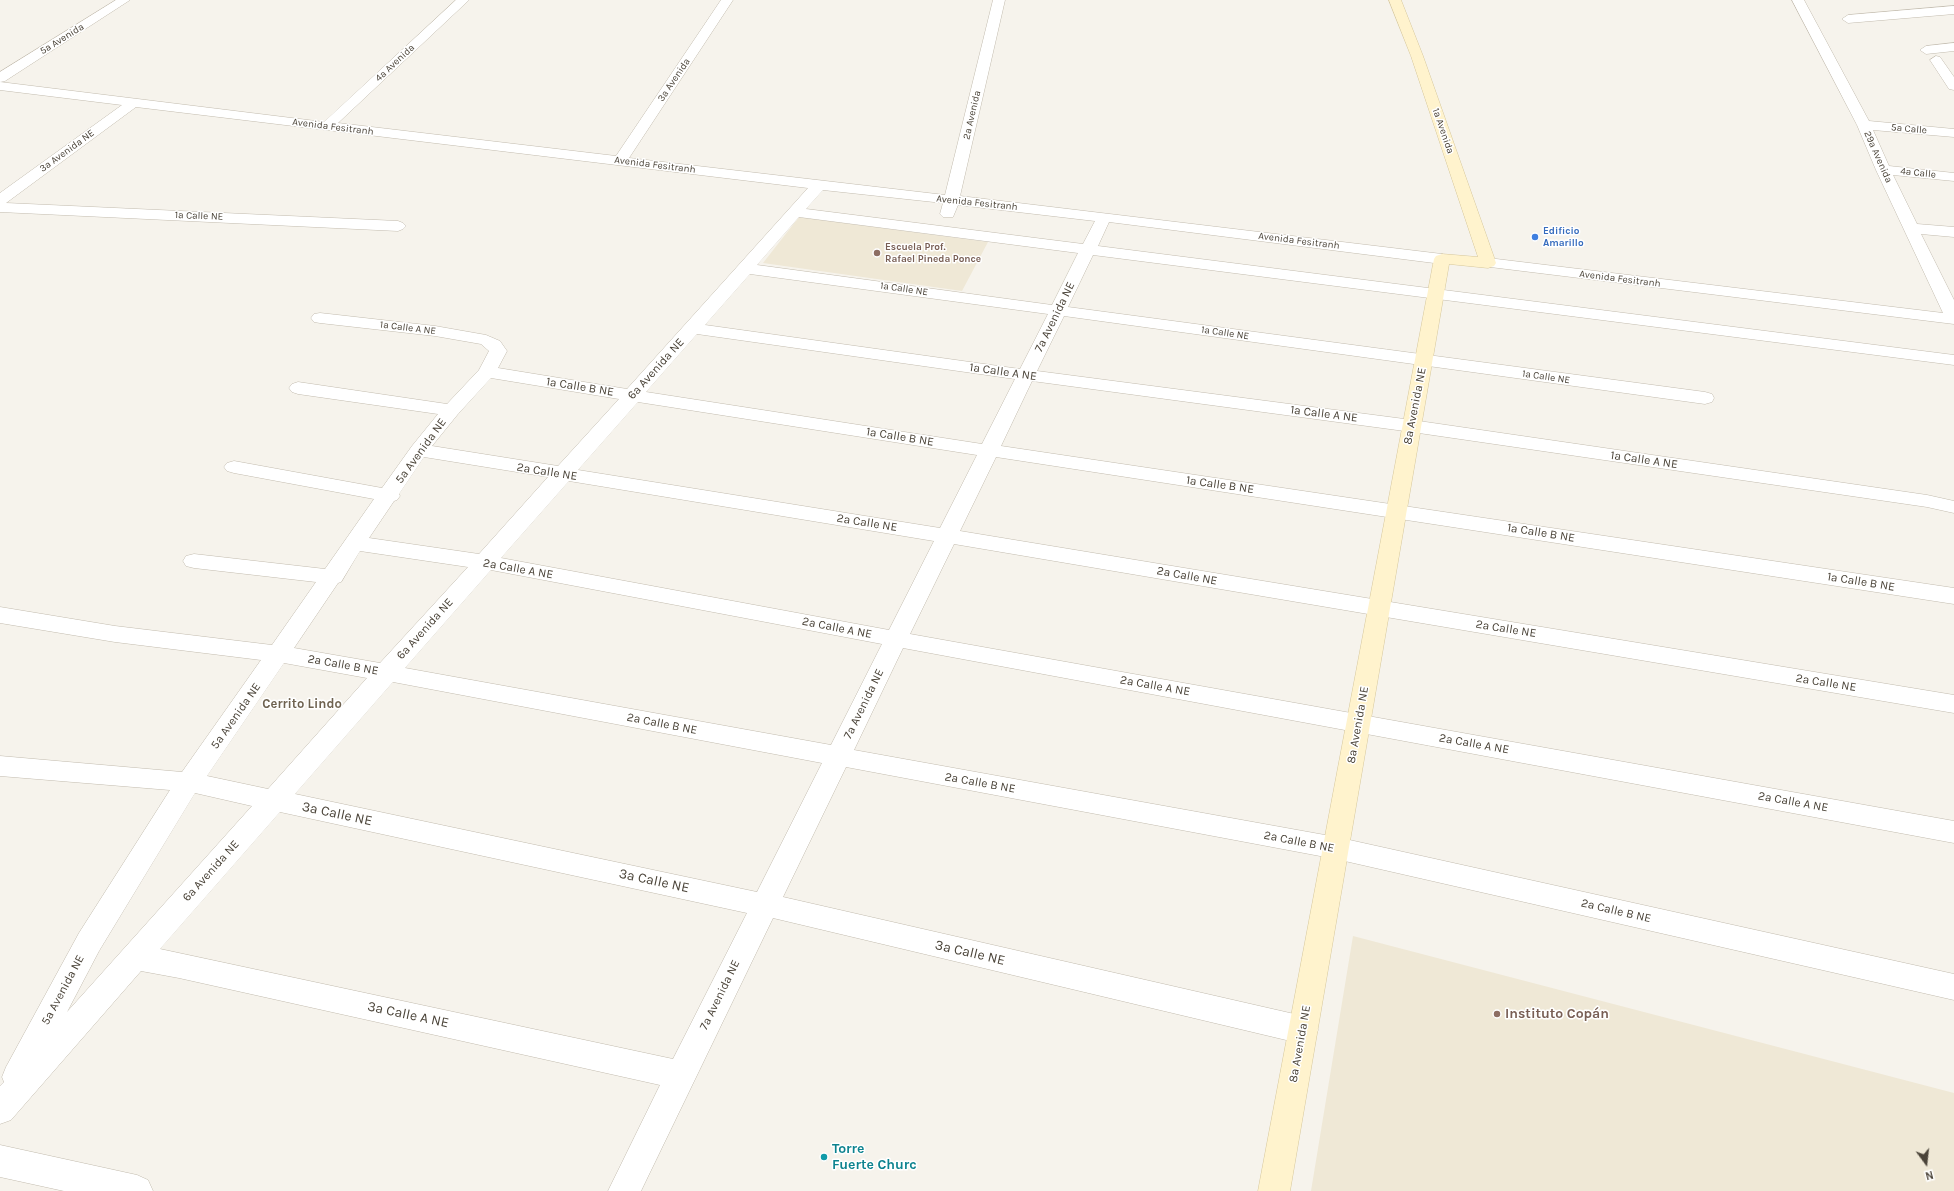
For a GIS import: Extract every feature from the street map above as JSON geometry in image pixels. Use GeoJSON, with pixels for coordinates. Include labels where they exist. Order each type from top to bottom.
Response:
{"type":"FeatureCollection","features":[{"type":"Feature","properties":{"kind":"street","name":"5a Avenida"},"geometry":{"type":"LineString","coordinates":[[0,78],[124,0]]}},
{"type":"Feature","properties":{"kind":"street","name":"4a Avenida"},"geometry":{"type":"LineString","coordinates":[[327,126],[463,0]]}},
{"type":"Feature","properties":{"kind":"street","name":"3a Avenida"},"geometry":{"type":"LineString","coordinates":[[620,160],[727,0]]}},
{"type":"Feature","properties":{"kind":"street","name":"2a Avenida"},"geometry":{"type":"LineString","coordinates":[[944,231],[999,0]]}},
{"type":"Feature","properties":{"kind":"street","name":"1a Avenida"},"geometry":{"type":"LineString","coordinates":[[1394,0],[1417,56],[1488,263]]}},
{"type":"Feature","properties":{"kind":"street","name":"29a Avenida"},"geometry":{"type":"LineString","coordinates":[[1798,0],[1864,125],[1883,170],[1911,228],[1949,294],[1954,318]]}},
{"type":"Feature","properties":{"kind":"street"},"geometry":{"type":"LineString","coordinates":[[1848,19],[1954,10]]}},
{"type":"Feature","properties":{"kind":"street"},"geometry":{"type":"LineString","coordinates":[[1926,50],[1954,47]]}},
{"type":"Feature","properties":{"kind":"street"},"geometry":{"type":"LineString","coordinates":[[1936,60],[1954,86]]}},
{"type":"Feature","properties":{"kind":"street","name":"Avenida Fesitranh"},"geometry":{"type":"LineString","coordinates":[[0,86],[819,185],[1104,217],[1442,259],[1488,263],[1954,318]]}},
{"type":"Feature","properties":{"kind":"street","name":"3a Avenida NE"},"geometry":{"type":"LineString","coordinates":[[0,200],[133,103]]}},
{"type":"Feature","properties":{"kind":"street","name":"5a Calle"},"geometry":{"type":"LineString","coordinates":[[1864,125],[1954,133]]}},
{"type":"Feature","properties":{"kind":"street","name":"4a Calle"},"geometry":{"type":"LineString","coordinates":[[1883,170],[1954,177]]}},
{"type":"Feature","properties":{"kind":"street","name":"6a Avenida NE"},"geometry":{"type":"LineString","coordinates":[[0,1108],[819,185]]}},
{"type":"Feature","properties":{"kind":"street","name":"1a Calle NE"},"geometry":{"type":"LineString","coordinates":[[0,207],[398,226]]}},
{"type":"Feature","properties":{"kind":"street"},"geometry":{"type":"LineString","coordinates":[[795,212],[1954,360]]}},
{"type":"Feature","properties":{"kind":"street","name":"7a Avenida NE"},"geometry":{"type":"LineString","coordinates":[[624,1191],[1104,217]]}},
{"type":"Feature","properties":{"kind":"street"},"geometry":{"type":"LineString","coordinates":[[1911,228],[1954,232]]}},
{"type":"Feature","properties":{"kind":"street","name":"8a Avenida NE"},"geometry":{"type":"LineString","coordinates":[[1274,1191],[1442,259]]}},
{"type":"Feature","properties":{"kind":"street","name":"1a Calle NE"},"geometry":{"type":"LineString","coordinates":[[745,268],[1705,398]]}},
{"type":"Feature","properties":{"kind":"street","name":"1a Calle A NE"},"geometry":{"type":"LineString","coordinates":[[320,318],[435,331],[486,340],[494,345]]}},
{"type":"Feature","properties":{"kind":"street","name":"1a Calle A NE"},"geometry":{"type":"LineString","coordinates":[[693,328],[1026,375],[1412,426],[1927,501],[1954,507]]}},
{"type":"Feature","properties":{"kind":"street","name":"5a Avenida NE"},"geometry":{"type":"LineString","coordinates":[[0,1108],[89,942],[189,782],[390,496],[419,450],[451,410],[487,372],[498,351],[494,345]]}},
{"type":"Feature","properties":{"kind":"street","name":"1a Calle B NE"},"geometry":{"type":"LineString","coordinates":[[487,372],[988,451],[1396,511],[1954,596]]}},
{"type":"Feature","properties":{"kind":"street"},"geometry":{"type":"LineString","coordinates":[[298,388],[451,410]]}},
{"type":"Feature","properties":{"kind":"street","name":"2a Calle NE"},"geometry":{"type":"LineString","coordinates":[[419,450],[947,536],[1954,704]]}},
{"type":"Feature","properties":{"kind":"street"},"geometry":{"type":"LineString","coordinates":[[234,466],[390,496]]}},
{"type":"Feature","properties":{"kind":"street","name":"2a Calle A NE"},"geometry":{"type":"LineString","coordinates":[[356,543],[484,562],[896,639],[1954,832]]}},
{"type":"Feature","properties":{"kind":"street"},"geometry":{"type":"LineString","coordinates":[[194,561],[333,577]]}},
{"type":"Feature","properties":{"kind":"street","name":"2a Calle B NE"},"geometry":{"type":"LineString","coordinates":[[0,615],[115,634],[279,654],[1336,848],[1954,987]]}},
{"type":"Feature","properties":{"kind":"street","name":"3a Calle NE"},"geometry":{"type":"LineString","coordinates":[[0,766],[189,782],[765,904],[1303,1030]]}},
{"type":"Feature","properties":{"kind":"street","name":"3a Calle A NE"},"geometry":{"type":"LineString","coordinates":[[134,958],[179,965],[681,1075]]}},
{"type":"Feature","properties":{"kind":"street"},"geometry":{"type":"LineString","coordinates":[[0,1161],[137,1191]]}},
{"type":"Feature","properties":{"kind":"shaded area","name":"Escuela Prof. Rafael Pineda Ponce"},"geometry":{"type":"Polygon","coordinates":[[[799,217],[988,242],[962,291],[763,263],[799,217]]]}},
{"type":"Feature","properties":{"kind":"shaded area","name":"Instituto Copán"},"geometry":{"type":"Polygon","coordinates":[[[1353,936],[1954,1093],[1954,1191],[1311,1191],[1353,936]]]}},
{"type":"Feature","properties":{"kind":"place","name":"Edificio Amarillo"},"geometry":{"type":"Point","coordinates":[1535,237]}},
{"type":"Feature","properties":{"kind":"place","name":"Escuela Prof. Rafael Pineda Ponce"},"geometry":{"type":"Point","coordinates":[877,253]}},
{"type":"Feature","properties":{"kind":"place","name":"Instituto Copán"},"geometry":{"type":"Point","coordinates":[1497,1014]}},
{"type":"Feature","properties":{"kind":"place","name":"Torre Fuerte Churc"},"geometry":{"type":"Point","coordinates":[824,1157]}},
{"type":"Feature","properties":{"kind":"district","name":"Cerrito Lindo"},"geometry":{"type":"Point","coordinates":[302,704]}}]}
